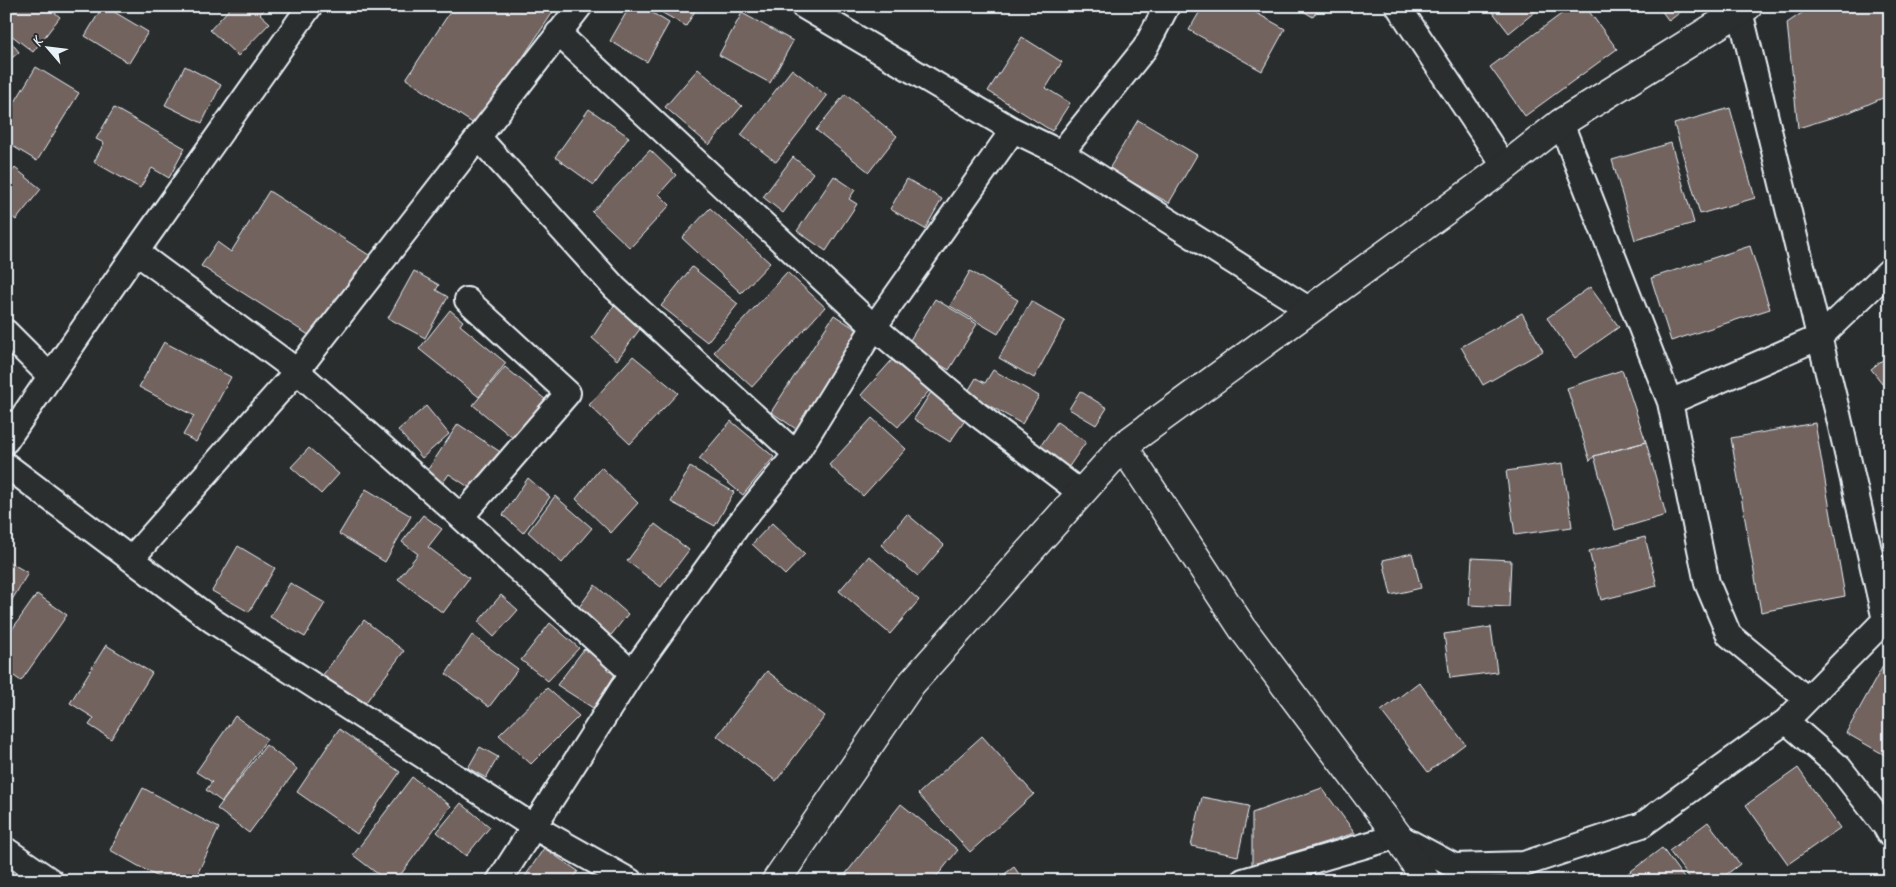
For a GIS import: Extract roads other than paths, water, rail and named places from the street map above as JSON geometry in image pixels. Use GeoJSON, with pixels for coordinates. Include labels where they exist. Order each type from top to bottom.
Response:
{"type":"FeatureCollection","features":[{"type":"Feature","properties":{"kind":"street"},"geometry":{"type":"LineString","coordinates":[[6,441],[136,252],[310,6]]}},
{"type":"Feature","properties":{"kind":"street"},"geometry":{"type":"LineString","coordinates":[[131,559],[297,371],[580,6]]}},
{"type":"Feature","properties":{"kind":"street"},"geometry":{"type":"LineString","coordinates":[[803,6],[1013,130],[1061,153],[1310,310]]}},
{"type":"Feature","properties":{"kind":"street"},"geometry":{"type":"LineString","coordinates":[[1061,153],[1145,48],[1167,6]]}},
{"type":"Feature","properties":{"kind":"street"},"geometry":{"type":"LineString","coordinates":[[1398,6],[1505,167]]}},
{"type":"Feature","properties":{"kind":"street"},"geometry":{"type":"LineString","coordinates":[[776,881],[911,684],[1123,446],[1505,167],[1561,123],[1744,9],[1887,617],[1786,721],[1642,825],[1524,864],[1454,866],[1398,836],[1243,881]]}},
{"type":"Feature","properties":{"kind":"street"},"geometry":{"type":"LineString","coordinates":[[558,33],[874,327],[977,414],[1081,493]]}},
{"type":"Feature","properties":{"kind":"street"},"geometry":{"type":"LineString","coordinates":[[1561,123],[1670,402],[1707,583],[1729,635],[1807,699]]}},
{"type":"Feature","properties":{"kind":"street"},"geometry":{"type":"LineString","coordinates":[[499,881],[632,673],[739,524],[796,454],[874,327],[1013,130]]}},
{"type":"Feature","properties":{"kind":"street"},"geometry":{"type":"LineString","coordinates":[[478,137],[615,288],[796,454]]}},
{"type":"Feature","properties":{"kind":"street"},"geometry":{"type":"LineString","coordinates":[[136,252],[297,371],[632,673]]}},
{"type":"Feature","properties":{"kind":"street"},"geometry":{"type":"LineString","coordinates":[[1670,402],[1820,337],[1890,270]]}},
{"type":"Feature","properties":{"kind":"street"},"geometry":{"type":"LineString","coordinates":[[461,517],[568,393],[467,300]]}},
{"type":"Feature","properties":{"kind":"street"},"geometry":{"type":"LineString","coordinates":[[6,332],[50,376]]}},
{"type":"Feature","properties":{"kind":"street"},"geometry":{"type":"LineString","coordinates":[[1123,446],[1243,629],[1398,836],[1426,881]]}},
{"type":"Feature","properties":{"kind":"street"},"geometry":{"type":"LineString","coordinates":[[6,465],[213,621],[534,827],[630,881]]}},
{"type":"Feature","properties":{"kind":"street"},"geometry":{"type":"LineString","coordinates":[[1786,721],[1840,767],[1890,835]]}},
{"type":"Feature","properties":{"kind":"street"},"geometry":{"type":"LineString","coordinates":[[6,850],[51,881]]}}]}
